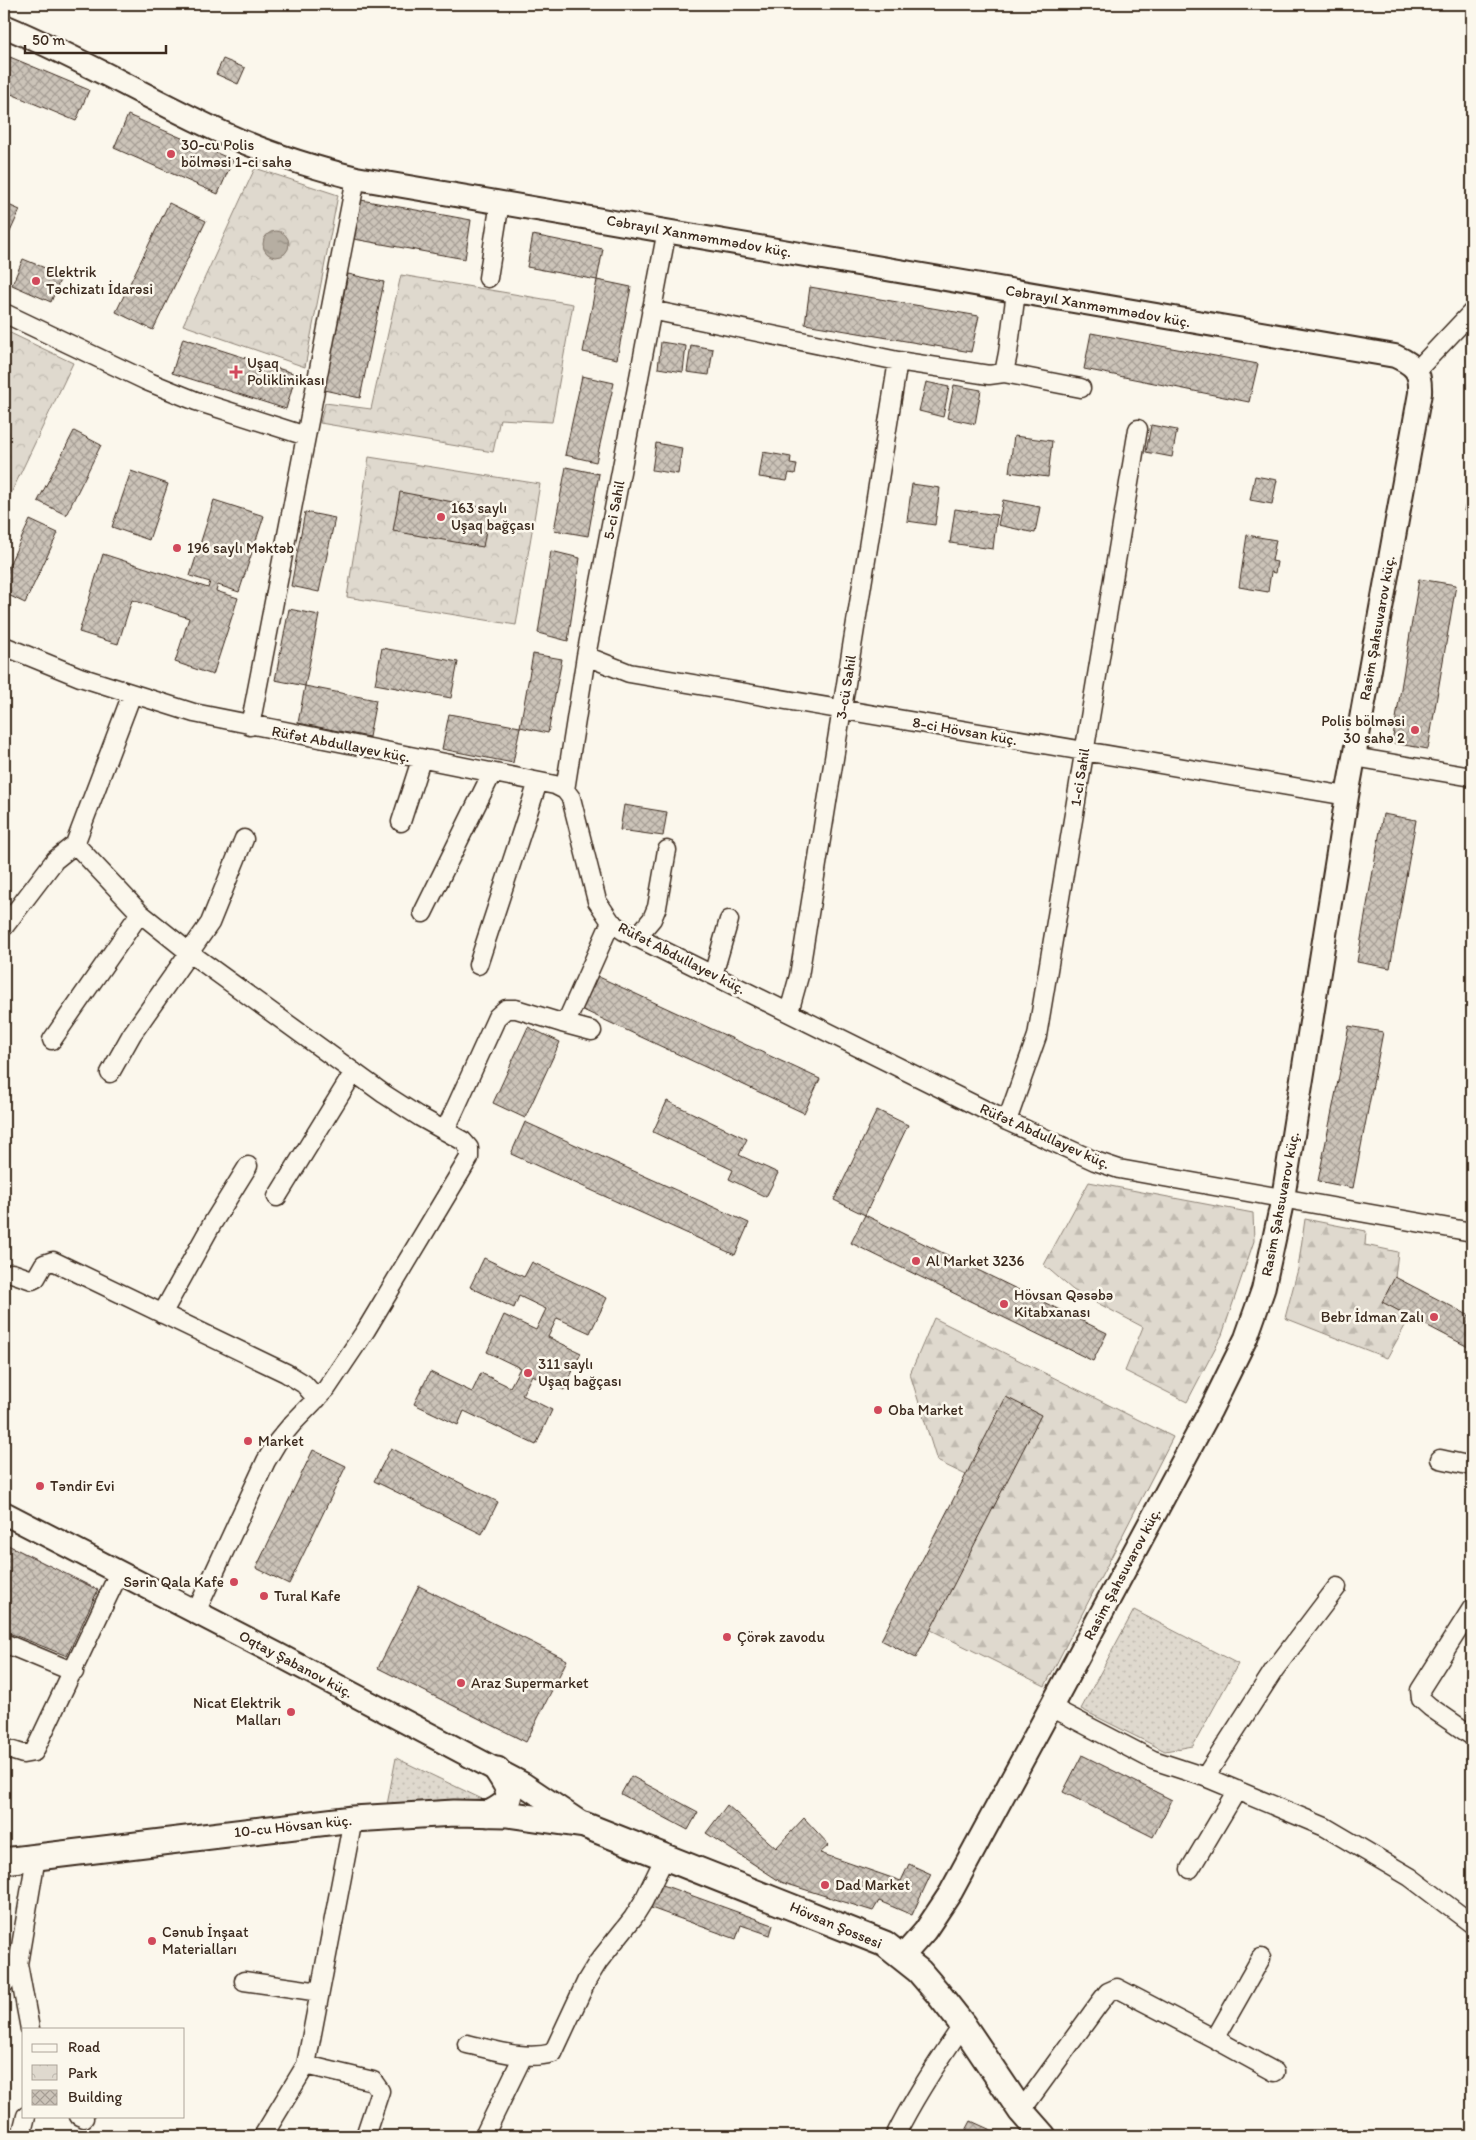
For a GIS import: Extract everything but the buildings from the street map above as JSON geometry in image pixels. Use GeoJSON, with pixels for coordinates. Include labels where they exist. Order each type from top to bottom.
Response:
{"type":"FeatureCollection","features":[{"type":"Feature","properties":{"kind":"main road"},"geometry":{"type":"LineString","coordinates":[[488,1814],[502,1807],[509,1800],[510,1791],[498,1770]]}},
{"type":"Feature","properties":{"kind":"main road","name":"10-cu Hövsan küç."},"geometry":{"type":"LineString","coordinates":[[4,1861],[353,1819],[454,1813],[540,1817],[584,1825]]}},
{"type":"Feature","properties":{"kind":"main road","name":"Hövsan Şossesi"},"geometry":{"type":"LineString","coordinates":[[584,1825],[884,1944],[920,1971],[962,2025],[1021,2112],[1043,2136]]}},
{"type":"Feature","properties":{"kind":"street","name":"Cəbrayıl Xanməmmədov küç."},"geometry":{"type":"LineString","coordinates":[[4,26],[48,45],[224,134],[298,162],[356,178],[1395,356],[1409,362],[1417,370]]}},
{"type":"Feature","properties":{"kind":"street"},"geometry":{"type":"LineString","coordinates":[[250,726],[356,178]]}},
{"type":"Feature","properties":{"kind":"street"},"geometry":{"type":"LineString","coordinates":[[488,278],[500,202]]}},
{"type":"Feature","properties":{"kind":"street","name":"5-ci Sahil"},"geometry":{"type":"LineString","coordinates":[[564,790],[586,656],[666,230]]}},
{"type":"Feature","properties":{"kind":"street"},"geometry":{"type":"LineString","coordinates":[[1004,372],[1016,292]]}},
{"type":"Feature","properties":{"kind":"street"},"geometry":{"type":"LineString","coordinates":[[652,310],[898,361],[989,375],[1004,372],[1081,388]]}},
{"type":"Feature","properties":{"kind":"street"},"geometry":{"type":"LineString","coordinates":[[1417,370],[1472,312]]}},
{"type":"Feature","properties":{"kind":"street"},"geometry":{"type":"LineString","coordinates":[[4,313],[149,382],[196,401],[306,436]]}},
{"type":"Feature","properties":{"kind":"street","name":"3-cü Sahil"},"geometry":{"type":"LineString","coordinates":[[789,1012],[799,976],[898,361]]}},
{"type":"Feature","properties":{"kind":"street","name":"Rasim Şahsuvarov küç."},"geometry":{"type":"LineString","coordinates":[[902,1957],[925,1932],[951,1892],[1052,1708],[1211,1408],[1246,1338],[1263,1290],[1283,1198],[1347,796],[1420,393],[1421,380],[1417,370]]}},
{"type":"Feature","properties":{"kind":"street","name":"1-ci Sahil"},"geometry":{"type":"LineString","coordinates":[[1007,1121],[1037,1036],[1138,430]]}},
{"type":"Feature","properties":{"kind":"street","name":"Rüfət Abdullayev küç."},"geometry":{"type":"LineString","coordinates":[[4,646],[80,677],[194,713],[250,726],[555,785],[564,790],[571,798],[597,901],[603,912],[612,922],[636,938],[1007,1121],[1095,1161],[1119,1169],[1472,1232]]}},
{"type":"Feature","properties":{"kind":"street","name":"8-ci Hövsan küç."},"geometry":{"type":"LineString","coordinates":[[586,656],[629,673],[1347,796]]}},
{"type":"Feature","properties":{"kind":"street"},"geometry":{"type":"LineString","coordinates":[[4,927],[56,860],[75,844],[132,694]]}},
{"type":"Feature","properties":{"kind":"street"},"geometry":{"type":"LineString","coordinates":[[1354,757],[1472,777]]}},
{"type":"Feature","properties":{"kind":"street"},"geometry":{"type":"LineString","coordinates":[[400,822],[422,760]]}},
{"type":"Feature","properties":{"kind":"street"},"geometry":{"type":"LineString","coordinates":[[423,913],[492,773]]}},
{"type":"Feature","properties":{"kind":"street"},"geometry":{"type":"LineString","coordinates":[[478,965],[538,782]]}},
{"type":"Feature","properties":{"kind":"street"},"geometry":{"type":"LineString","coordinates":[[110,1072],[132,1034],[210,923],[244,839]]}},
{"type":"Feature","properties":{"kind":"street"},"geometry":{"type":"LineString","coordinates":[[75,844],[140,913],[190,953],[354,1072],[420,1117],[463,1141],[469,1148],[469,1158],[366,1330],[327,1388],[278,1441],[266,1461],[196,1612]]}},
{"type":"Feature","properties":{"kind":"street"},"geometry":{"type":"LineString","coordinates":[[636,938],[652,919],[657,907],[667,850]]}},
{"type":"Feature","properties":{"kind":"street"},"geometry":{"type":"LineString","coordinates":[[52,1040],[140,913]]}},
{"type":"Feature","properties":{"kind":"street"},"geometry":{"type":"LineString","coordinates":[[713,975],[729,920]]}},
{"type":"Feature","properties":{"kind":"street"},"geometry":{"type":"LineString","coordinates":[[562,1023],[569,1016],[612,922]]}},
{"type":"Feature","properties":{"kind":"street"},"geometry":{"type":"LineString","coordinates":[[445,1131],[497,1017],[506,1009],[516,1009],[592,1031]]}},
{"type":"Feature","properties":{"kind":"street"},"geometry":{"type":"LineString","coordinates":[[277,1197],[354,1072]]}},
{"type":"Feature","properties":{"kind":"street"},"geometry":{"type":"LineString","coordinates":[[162,1314],[212,1224],[248,1166]]}},
{"type":"Feature","properties":{"kind":"street"},"geometry":{"type":"LineString","coordinates":[[12,1273],[32,1280],[36,1278],[44,1264],[53,1262],[286,1373],[304,1384],[317,1398]]}},
{"type":"Feature","properties":{"kind":"street"},"geometry":{"type":"LineString","coordinates":[[1440,1459],[1472,1466]]}},
{"type":"Feature","properties":{"kind":"street","name":"Oqtay Şabanov küç."},"geometry":{"type":"LineString","coordinates":[[4,1513],[498,1770],[523,1784],[584,1825]]}},
{"type":"Feature","properties":{"kind":"street"},"geometry":{"type":"LineString","coordinates":[[4,1748],[23,1754],[34,1752],[74,1672],[119,1573]]}},
{"type":"Feature","properties":{"kind":"street"},"geometry":{"type":"LineString","coordinates":[[1205,1777],[1274,1670],[1337,1587]]}},
{"type":"Feature","properties":{"kind":"street"},"geometry":{"type":"LineString","coordinates":[[1472,1608],[1420,1690],[1421,1699],[1430,1707],[1472,1736]]}},
{"type":"Feature","properties":{"kind":"street"},"geometry":{"type":"LineString","coordinates":[[4,1643],[74,1672]]}},
{"type":"Feature","properties":{"kind":"street"},"geometry":{"type":"LineString","coordinates":[[1052,1708],[1153,1760],[1205,1777],[1326,1828],[1410,1877],[1472,1924]]}},
{"type":"Feature","properties":{"kind":"street"},"geometry":{"type":"LineString","coordinates":[[1190,1869],[1237,1790]]}},
{"type":"Feature","properties":{"kind":"street"},"geometry":{"type":"LineString","coordinates":[[263,2136],[306,2065],[353,1819]]}},
{"type":"Feature","properties":{"kind":"street"},"geometry":{"type":"LineString","coordinates":[[30,2028],[18,1964],[36,1857]]}},
{"type":"Feature","properties":{"kind":"street"},"geometry":{"type":"LineString","coordinates":[[467,2044],[523,2056],[538,2057],[553,2053],[587,1980],[598,1962],[633,1918],[665,1857]]}},
{"type":"Feature","properties":{"kind":"street"},"geometry":{"type":"LineString","coordinates":[[1215,2039],[1260,1958]]}},
{"type":"Feature","properties":{"kind":"street"},"geometry":{"type":"LineString","coordinates":[[4,1984],[18,1964]]}},
{"type":"Feature","properties":{"kind":"street"},"geometry":{"type":"LineString","coordinates":[[244,1981],[320,1992]]}},
{"type":"Feature","properties":{"kind":"street"},"geometry":{"type":"LineString","coordinates":[[1021,2112],[1108,1992],[1117,1988],[1275,2072]]}},
{"type":"Feature","properties":{"kind":"street"},"geometry":{"type":"LineString","coordinates":[[895,2136],[934,2067],[962,2025]]}},
{"type":"Feature","properties":{"kind":"street"},"geometry":{"type":"LineString","coordinates":[[484,2136],[523,2056]]}},
{"type":"Feature","properties":{"kind":"street"},"geometry":{"type":"LineString","coordinates":[[306,2065],[373,2081],[380,2090],[365,2136]]}},
{"type":"Feature","properties":{"kind":"street"},"geometry":{"type":"LineString","coordinates":[[21,2136],[26,2118]]}},
{"type":"Feature","properties":{"kind":"green space"},"geometry":{"type":"Polygon","coordinates":[[[255,168],[338,195],[305,367],[183,325],[255,168]]]}},
{"type":"Feature","properties":{"kind":"green space"},"geometry":{"type":"Polygon","coordinates":[[[401,275],[573,304],[552,422],[500,419],[493,452],[320,423],[325,403],[371,409],[401,275]]]}},
{"type":"Feature","properties":{"kind":"green space"},"geometry":{"type":"Polygon","coordinates":[[[4,330],[73,363],[4,508],[4,330]]]}},
{"type":"Feature","properties":{"kind":"green space"},"geometry":{"type":"Polygon","coordinates":[[[369,457],[540,484],[516,625],[347,597],[369,457]]]}},
{"type":"Feature","properties":{"kind":"green space"},"geometry":{"type":"Polygon","coordinates":[[[1089,1182],[1253,1213],[1254,1241],[1222,1335],[1187,1402],[1125,1371],[1143,1327],[1073,1290],[1044,1265],[1089,1182]]]}},
{"type":"Feature","properties":{"kind":"green space"},"geometry":{"type":"Polygon","coordinates":[[[1305,1219],[1366,1231],[1365,1245],[1398,1252],[1395,1277],[1383,1302],[1410,1317],[1387,1358],[1285,1318],[1298,1269],[1305,1219]]]}},
{"type":"Feature","properties":{"kind":"green space"},"geometry":{"type":"Polygon","coordinates":[[[934,1318],[1173,1437],[1045,1686],[931,1630],[966,1475],[937,1461],[910,1374],[934,1318]]]}},
{"type":"Feature","properties":{"kind":"green space"},"geometry":{"type":"Polygon","coordinates":[[[1134,1610],[1238,1664],[1193,1746],[1165,1751],[1081,1709],[1134,1610]]]}},
{"type":"Feature","properties":{"kind":"green space"},"geometry":{"type":"Polygon","coordinates":[[[396,1758],[482,1799],[387,1805],[396,1758]]]}},
{"type":"Feature","properties":{"kind":"water"},"geometry":{"type":"Polygon","coordinates":[[[276,231],[285,235],[289,244],[285,253],[276,257],[267,253],[263,244],[267,235],[276,231]]]}},
{"type":"Feature","properties":{"kind":"place","name":"30-cu Polis bölməsi 1-ci sahə"},"geometry":{"type":"Point","coordinates":[171,154]}},
{"type":"Feature","properties":{"kind":"place","name":"Elektrik Təchizatı İdarəsi"},"geometry":{"type":"Point","coordinates":[36,281]}},
{"type":"Feature","properties":{"kind":"place","name":"Uşaq Poliklinikası"},"geometry":{"type":"Point","coordinates":[236,372]}},
{"type":"Feature","properties":{"kind":"place","name":"163 saylı Uşaq bağçası"},"geometry":{"type":"Point","coordinates":[441,517]}},
{"type":"Feature","properties":{"kind":"place","name":"196 saylı Məktəb"},"geometry":{"type":"Point","coordinates":[177,548]}},
{"type":"Feature","properties":{"kind":"place","name":"Polis bölməsi 30 sahə 2"},"geometry":{"type":"Point","coordinates":[1415,730]}},
{"type":"Feature","properties":{"kind":"place","name":"Al Market 3236"},"geometry":{"type":"Point","coordinates":[916,1261]}},
{"type":"Feature","properties":{"kind":"place","name":"Hövsan Qəsəbə Kitabxanası"},"geometry":{"type":"Point","coordinates":[1004,1304]}},
{"type":"Feature","properties":{"kind":"place","name":"Bebr İdman Zalı"},"geometry":{"type":"Point","coordinates":[1434,1317]}},
{"type":"Feature","properties":{"kind":"place","name":"311 saylı Uşaq bağçası"},"geometry":{"type":"Point","coordinates":[528,1373]}},
{"type":"Feature","properties":{"kind":"place","name":"Oba Market"},"geometry":{"type":"Point","coordinates":[878,1410]}},
{"type":"Feature","properties":{"kind":"place","name":"Market"},"geometry":{"type":"Point","coordinates":[248,1441]}},
{"type":"Feature","properties":{"kind":"place","name":"Təndir Evi"},"geometry":{"type":"Point","coordinates":[40,1486]}},
{"type":"Feature","properties":{"kind":"place","name":"Sərin Qala Kafe"},"geometry":{"type":"Point","coordinates":[234,1582]}},
{"type":"Feature","properties":{"kind":"place","name":"Tural Kafe"},"geometry":{"type":"Point","coordinates":[264,1596]}},
{"type":"Feature","properties":{"kind":"place","name":"Çörək zavodu"},"geometry":{"type":"Point","coordinates":[727,1637]}},
{"type":"Feature","properties":{"kind":"place","name":"Araz Supermarket"},"geometry":{"type":"Point","coordinates":[461,1683]}},
{"type":"Feature","properties":{"kind":"place","name":"Nicat Elektrik Malları"},"geometry":{"type":"Point","coordinates":[291,1712]}},
{"type":"Feature","properties":{"kind":"place","name":"Dad Market"},"geometry":{"type":"Point","coordinates":[825,1885]}},
{"type":"Feature","properties":{"kind":"place","name":"Cənub İnşaat Materialları"},"geometry":{"type":"Point","coordinates":[152,1941]}}]}
